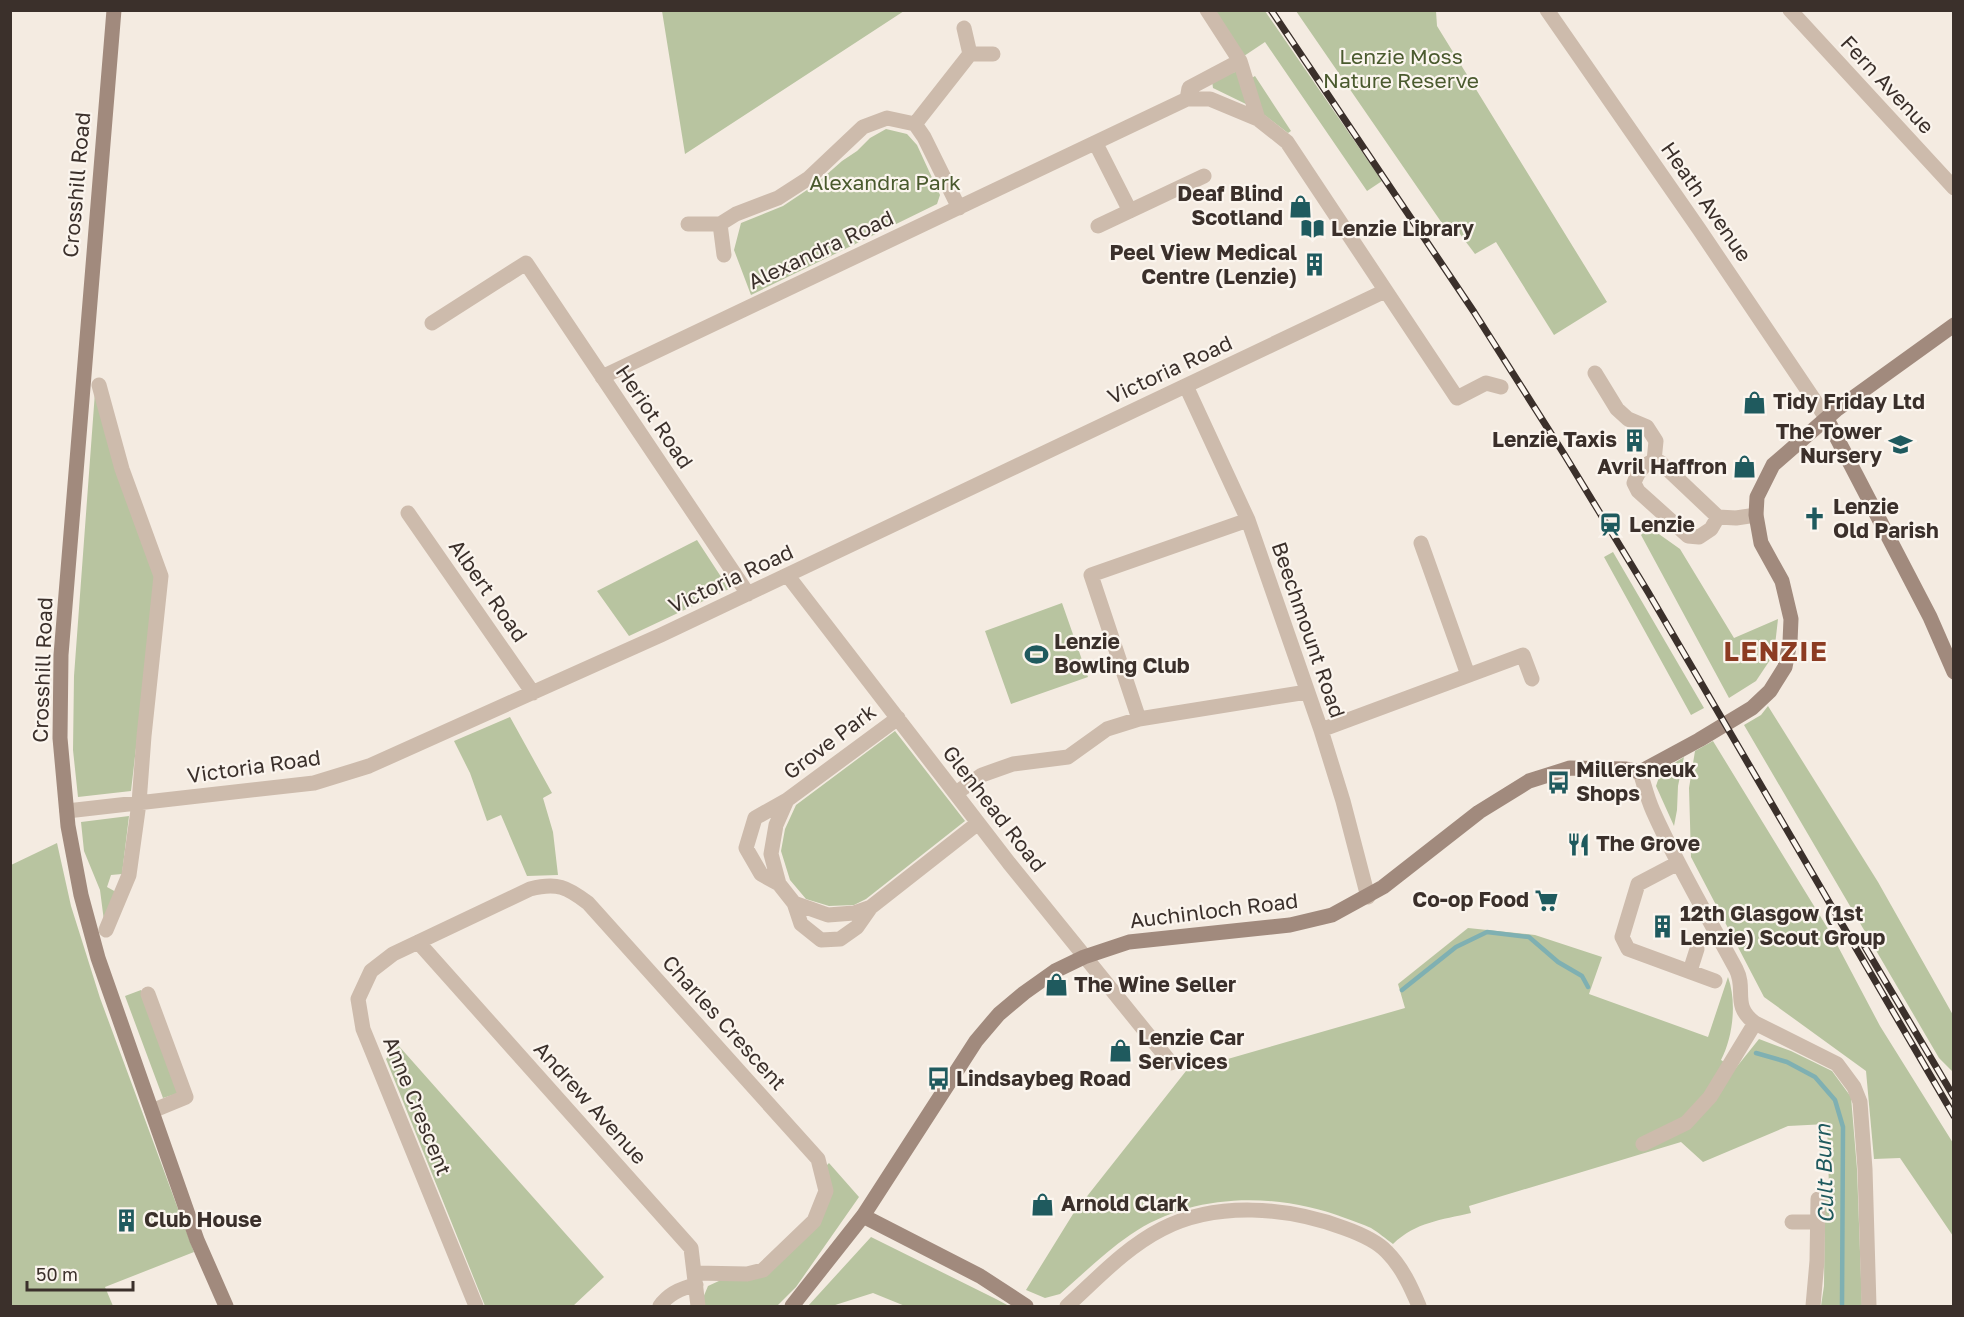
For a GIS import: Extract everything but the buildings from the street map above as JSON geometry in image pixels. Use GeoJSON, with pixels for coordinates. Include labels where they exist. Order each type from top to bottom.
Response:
{"type":"FeatureCollection","features":[{"type":"Feature","properties":{"kind":"main road","name":"Crosshill Road"},"geometry":{"type":"LineString","coordinates":[[114,10],[61,655],[60,738],[67,811],[81,895],[99,958],[197,1240],[226,1306]]}},
{"type":"Feature","properties":{"kind":"main road"},"geometry":{"type":"LineString","coordinates":[[1640,772],[1752,708],[1770,691],[1785,667],[1791,642],[1791,619],[1782,581],[1761,543],[1756,515],[1757,497],[1773,465],[1836,410],[1953,325]]}},
{"type":"Feature","properties":{"kind":"main road"},"geometry":{"type":"LineString","coordinates":[[1827,419],[1930,617],[1953,672]]}},
{"type":"Feature","properties":{"kind":"main road","name":"Auchinloch Road"},"geometry":{"type":"LineString","coordinates":[[792,1306],[863,1216],[976,1041],[999,1014],[1055,971],[1084,957],[1129,942],[1290,925],[1332,915],[1383,887],[1479,812],[1529,781],[1570,768],[1626,768],[1640,772]]}},
{"type":"Feature","properties":{"kind":"main road"},"geometry":{"type":"LineString","coordinates":[[863,1216],[980,1276],[1026,1306]]}},
{"type":"Feature","properties":{"kind":"street"},"geometry":{"type":"LineString","coordinates":[[1207,10],[1240,61],[1258,119]]}},
{"type":"Feature","properties":{"kind":"street","name":"Heath Avenue"},"geometry":{"type":"LineString","coordinates":[[1547,10],[1706,238],[1827,419]]}},
{"type":"Feature","properties":{"kind":"street","name":"Fern Avenue"},"geometry":{"type":"LineString","coordinates":[[1790,10],[1953,188]]}},
{"type":"Feature","properties":{"kind":"street"},"geometry":{"type":"LineString","coordinates":[[964,28],[970,54]]}},
{"type":"Feature","properties":{"kind":"street"},"geometry":{"type":"LineString","coordinates":[[970,54],[993,54]]}},
{"type":"Feature","properties":{"kind":"street"},"geometry":{"type":"LineString","coordinates":[[915,124],[970,54]]}},
{"type":"Feature","properties":{"kind":"street","name":"Alexandra Road"},"geometry":{"type":"LineString","coordinates":[[602,377],[1187,99],[1189,88],[1240,61]]}},
{"type":"Feature","properties":{"kind":"street"},"geometry":{"type":"LineString","coordinates":[[1187,99],[1210,99],[1229,106],[1258,119],[1287,142],[1457,398],[1486,383],[1501,387]]}},
{"type":"Feature","properties":{"kind":"street"},"geometry":{"type":"LineString","coordinates":[[688,224],[720,224],[736,214],[778,198],[809,178],[862,127],[887,118],[915,124],[924,137],[959,208]]}},
{"type":"Feature","properties":{"kind":"street"},"geometry":{"type":"LineString","coordinates":[[1096,144],[1130,211]]}},
{"type":"Feature","properties":{"kind":"street"},"geometry":{"type":"LineString","coordinates":[[1098,226],[1204,176]]}},
{"type":"Feature","properties":{"kind":"street"},"geometry":{"type":"LineString","coordinates":[[720,224],[724,255]]}},
{"type":"Feature","properties":{"kind":"street","name":"Heriot Road"},"geometry":{"type":"LineString","coordinates":[[432,323],[526,263],[748,594]]}},
{"type":"Feature","properties":{"kind":"street","name":"Victoria Road"},"geometry":{"type":"LineString","coordinates":[[67,811],[314,783],[369,766],[788,576],[1385,291]]}},
{"type":"Feature","properties":{"kind":"street"},"geometry":{"type":"LineString","coordinates":[[1595,373],[1617,409],[1628,419],[1647,427],[1656,441],[1654,461]]}},
{"type":"Feature","properties":{"kind":"street"},"geometry":{"type":"LineString","coordinates":[[99,385],[122,470],[161,576],[139,803],[129,875],[106,930]]}},
{"type":"Feature","properties":{"kind":"street","name":"Beechmount Road"},"geometry":{"type":"LineString","coordinates":[[1186,386],[1248,520],[1321,730],[1343,801],[1368,897]]}},
{"type":"Feature","properties":{"kind":"street"},"geometry":{"type":"LineString","coordinates":[[1718,517],[1711,529],[1699,537],[1688,536],[1638,491],[1634,483],[1637,475],[1645,465],[1654,461],[1660,462],[1718,517],[1736,518],[1756,515]]}},
{"type":"Feature","properties":{"kind":"street","name":"Albert Road"},"geometry":{"type":"LineString","coordinates":[[408,513],[533,693]]}},
{"type":"Feature","properties":{"kind":"street"},"geometry":{"type":"LineString","coordinates":[[1139,719],[1090,575],[1248,520]]}},
{"type":"Feature","properties":{"kind":"street"},"geometry":{"type":"LineString","coordinates":[[1421,543],[1468,675]]}},
{"type":"Feature","properties":{"kind":"street","name":"Glenhead Road"},"geometry":{"type":"LineString","coordinates":[[788,576],[978,823],[1084,957],[1172,1063]]}},
{"type":"Feature","properties":{"kind":"street"},"geometry":{"type":"LineString","coordinates":[[1321,730],[1523,655],[1532,678]]}},
{"type":"Feature","properties":{"kind":"street"},"geometry":{"type":"LineString","coordinates":[[956,793],[982,776],[1013,764],[1068,757],[1107,729],[1139,719],[1307,692]]}},
{"type":"Feature","properties":{"kind":"street","name":"Grove Park"},"geometry":{"type":"LineString","coordinates":[[898,718],[787,800],[755,818],[746,848],[761,874],[779,884],[794,903],[801,924],[821,940],[840,939],[857,927],[871,907],[978,823]]}},
{"type":"Feature","properties":{"kind":"street"},"geometry":{"type":"LineString","coordinates":[[1640,772],[1652,808],[1678,863],[1738,973],[1740,1005],[1746,1016],[1755,1023],[1837,1064],[1854,1087],[1860,1102],[1865,1169],[1869,1306]]}},
{"type":"Feature","properties":{"kind":"street","name":"Grove Park"},"geometry":{"type":"LineString","coordinates":[[779,884],[771,854],[776,825],[787,800]]}},
{"type":"Feature","properties":{"kind":"street"},"geometry":{"type":"LineString","coordinates":[[1678,863],[1638,884],[1622,937],[1628,949],[1715,981]]}},
{"type":"Feature","properties":{"kind":"street","name":"Charles Crescent"},"geometry":{"type":"LineString","coordinates":[[418,942],[530,889],[548,884],[570,889],[588,903],[818,1159],[826,1191],[814,1221],[763,1270],[747,1274],[695,1279]]}},
{"type":"Feature","properties":{"kind":"street","name":"Grove Park"},"geometry":{"type":"LineString","coordinates":[[794,903],[828,915],[854,913],[871,907]]}},
{"type":"Feature","properties":{"kind":"street","name":"Andrew Avenue"},"geometry":{"type":"LineString","coordinates":[[418,942],[691,1248],[698,1306]]}},
{"type":"Feature","properties":{"kind":"street","name":"Anne Crescent"},"geometry":{"type":"LineString","coordinates":[[418,942],[393,954],[371,971],[358,999],[363,1029],[476,1306]]}},
{"type":"Feature","properties":{"kind":"street"},"geometry":{"type":"LineString","coordinates":[[1690,971],[1697,949]]}},
{"type":"Feature","properties":{"kind":"street"},"geometry":{"type":"LineString","coordinates":[[148,994],[186,1097],[152,1111]]}},
{"type":"Feature","properties":{"kind":"street"},"geometry":{"type":"LineString","coordinates":[[1643,1144],[1686,1123],[1710,1096],[1755,1023]]}},
{"type":"Feature","properties":{"kind":"street"},"geometry":{"type":"LineString","coordinates":[[1813,1306],[1817,1261],[1818,1199]]}},
{"type":"Feature","properties":{"kind":"street"},"geometry":{"type":"LineString","coordinates":[[1067,1306],[1125,1252],[1162,1229],[1191,1218],[1216,1213],[1255,1210],[1319,1219],[1355,1232],[1376,1243],[1387,1251],[1404,1275],[1419,1306]]}},
{"type":"Feature","properties":{"kind":"street"},"geometry":{"type":"LineString","coordinates":[[1792,1222],[1817,1222]]}},
{"type":"Feature","properties":{"kind":"street"},"geometry":{"type":"LineString","coordinates":[[660,1306],[665,1299],[695,1279]]}},
{"type":"Feature","properties":{"kind":"green space"},"geometry":{"type":"Polygon","coordinates":[[[662,10],[904,11],[685,154],[662,10]]]}},
{"type":"Feature","properties":{"kind":"green space"},"geometry":{"type":"Polygon","coordinates":[[[1213,11],[1265,11],[1382,181],[1367,191],[1265,42],[1244,56],[1213,11]]]}},
{"type":"Feature","properties":{"kind":"green space","name":"Lenzie Moss Nature Reserve"},"geometry":{"type":"Polygon","coordinates":[[[1296,11],[1436,11],[1437,26],[1607,302],[1554,335],[1496,242],[1475,254],[1454,226],[1446,229],[1296,11]]]}},
{"type":"Feature","properties":{"kind":"green space"},"geometry":{"type":"Polygon","coordinates":[[[1240,70],[1250,106],[1213,88],[1212,81],[1240,70]]]}},
{"type":"Feature","properties":{"kind":"green space"},"geometry":{"type":"Polygon","coordinates":[[[1255,76],[1291,131],[1288,133],[1263,114],[1250,79],[1255,76]]]}},
{"type":"Feature","properties":{"kind":"green space","name":"Alexandra Park"},"geometry":{"type":"Polygon","coordinates":[[[886,129],[907,134],[917,145],[940,195],[937,204],[751,295],[734,250],[741,223],[783,206],[816,184],[870,138],[886,129]]]}},
{"type":"Feature","properties":{"kind":"green space"},"geometry":{"type":"Polygon","coordinates":[[[95,392],[156,576],[131,791],[78,797],[73,750],[74,676],[95,392]]]}},
{"type":"Feature","properties":{"kind":"green space"},"geometry":{"type":"Polygon","coordinates":[[[1649,527],[1680,549],[1734,638],[1778,619],[1774,654],[1756,681],[1729,698],[1641,535],[1649,527]]]}},
{"type":"Feature","properties":{"kind":"green space"},"geometry":{"type":"Polygon","coordinates":[[[697,540],[729,589],[629,636],[597,591],[697,540]]]}},
{"type":"Feature","properties":{"kind":"green space"},"geometry":{"type":"Polygon","coordinates":[[[1613,552],[1704,708],[1691,715],[1604,557],[1613,552]]]}},
{"type":"Feature","properties":{"kind":"green space","name":"Lenzie Bowling Club"},"geometry":{"type":"Polygon","coordinates":[[[1062,603],[1088,677],[1011,704],[985,631],[1062,603]]]}},
{"type":"Feature","properties":{"kind":"green space"},"geometry":{"type":"Polygon","coordinates":[[[1768,706],[1878,882],[1953,1015],[1953,1072],[1939,1058],[1744,725],[1761,715],[1768,706]]]}},
{"type":"Feature","properties":{"kind":"green space"},"geometry":{"type":"Polygon","coordinates":[[[510,717],[552,793],[543,798],[553,832],[558,875],[527,876],[501,815],[487,821],[470,773],[454,741],[510,717]]]}},
{"type":"Feature","properties":{"kind":"green space"},"geometry":{"type":"Polygon","coordinates":[[[895,731],[965,821],[866,899],[854,905],[829,906],[806,899],[790,880],[781,851],[785,829],[796,805],[895,731]]]}},
{"type":"Feature","properties":{"kind":"green space"},"geometry":{"type":"Polygon","coordinates":[[[1713,741],[1833,937],[1880,1026],[1953,1143],[1953,1236],[1900,1158],[1874,1159],[1866,1071],[1764,997],[1691,857],[1689,788],[1695,751],[1713,741]]]}},
{"type":"Feature","properties":{"kind":"green space"},"geometry":{"type":"Polygon","coordinates":[[[1684,757],[1674,826],[1656,786],[1661,771],[1684,757]]]}},
{"type":"Feature","properties":{"kind":"green space"},"geometry":{"type":"Polygon","coordinates":[[[129,816],[122,874],[111,875],[107,887],[116,892],[104,921],[100,890],[84,851],[81,822],[129,816]]]}},
{"type":"Feature","properties":{"kind":"green space"},"geometry":{"type":"Polygon","coordinates":[[[57,843],[71,906],[100,998],[194,1252],[105,1287],[113,1306],[11,1306],[11,865],[57,843]]]}},
{"type":"Feature","properties":{"kind":"green space"},"geometry":{"type":"Polygon","coordinates":[[[1468,928],[1535,935],[1602,957],[1589,994],[1708,1037],[1728,977],[1733,1008],[1731,1030],[1721,1060],[1735,1069],[1759,1039],[1791,1051],[1832,1071],[1851,1097],[1857,1169],[1862,1306],[1821,1306],[1824,1286],[1825,1199],[1829,1188],[1827,1124],[1788,1126],[1703,1162],[1681,1142],[1469,1206],[1471,1213],[1420,1226],[1393,1244],[1368,1227],[1319,1210],[1263,1201],[1207,1204],[1154,1221],[1130,1235],[1060,1294],[1045,1298],[1026,1290],[1073,1214],[1186,1071],[1405,1008],[1398,984],[1468,928]]]}},
{"type":"Feature","properties":{"kind":"green space"},"geometry":{"type":"Polygon","coordinates":[[[141,990],[179,1093],[163,1098],[125,996],[141,990]]]}},
{"type":"Feature","properties":{"kind":"green space"},"geometry":{"type":"Polygon","coordinates":[[[398,1045],[604,1277],[573,1306],[485,1306],[386,1059],[398,1045]]]}},
{"type":"Feature","properties":{"kind":"green space"},"geometry":{"type":"Polygon","coordinates":[[[829,1163],[859,1197],[796,1287],[777,1306],[705,1306],[703,1298],[708,1286],[721,1280],[748,1280],[820,1223],[826,1166],[829,1163]]]}},
{"type":"Feature","properties":{"kind":"green space"},"geometry":{"type":"Polygon","coordinates":[[[871,1237],[1009,1306],[905,1306],[873,1293],[832,1306],[808,1306],[871,1237]]]}},
{"type":"Feature","properties":{"kind":"waterway","name":"Cult Burn"},"geometry":{"type":"LineString","coordinates":[[1402,990],[1456,947],[1487,932],[1529,937],[1558,962],[1582,976],[1588,987]]}},
{"type":"Feature","properties":{"kind":"waterway","name":"Cult Burn"},"geometry":{"type":"LineString","coordinates":[[1756,1053],[1787,1062],[1815,1077],[1835,1100],[1843,1127],[1842,1306]]}},
{"type":"Feature","properties":{"kind":"railway"},"geometry":{"type":"LineString","coordinates":[[1271,10],[1474,312],[1564,454],[1648,592],[1954,1116]]}},
{"type":"Feature","properties":{"kind":"railway"},"geometry":{"type":"LineString","coordinates":[[1865,947],[1954,1097]]}},
{"type":"Feature","properties":{"kind":"place","name":"Deaf Blind Scotland"},"geometry":{"type":"Point","coordinates":[1301,206]}},
{"type":"Feature","properties":{"kind":"place","name":"Lenzie Library"},"geometry":{"type":"Point","coordinates":[1313,229]}},
{"type":"Feature","properties":{"kind":"place","name":"Peel View Medical Centre (Lenzie)"},"geometry":{"type":"Point","coordinates":[1315,265]}},
{"type":"Feature","properties":{"kind":"place","name":"Tidy Friday Ltd"},"geometry":{"type":"Point","coordinates":[1755,402]}},
{"type":"Feature","properties":{"kind":"place","name":"Lenzie Taxis"},"geometry":{"type":"Point","coordinates":[1635,440]}},
{"type":"Feature","properties":{"kind":"place","name":"The Tower Nursery"},"geometry":{"type":"Point","coordinates":[1900,444]}},
{"type":"Feature","properties":{"kind":"place","name":"Avril Haffron"},"geometry":{"type":"Point","coordinates":[1745,467]}},
{"type":"Feature","properties":{"kind":"place","name":"Lenzie Old Parish"},"geometry":{"type":"Point","coordinates":[1815,519]}},
{"type":"Feature","properties":{"kind":"place","name":"Lenzie"},"geometry":{"type":"Point","coordinates":[1611,525]}},
{"type":"Feature","properties":{"kind":"place","name":"Lenzie Bowling Club"},"geometry":{"type":"Point","coordinates":[1036,654]}},
{"type":"Feature","properties":{"kind":"place","name":"Millersneuk Shops"},"geometry":{"type":"Point","coordinates":[1558,782]}},
{"type":"Feature","properties":{"kind":"place","name":"The Grove"},"geometry":{"type":"Point","coordinates":[1578,844]}},
{"type":"Feature","properties":{"kind":"place","name":"Co-op Food"},"geometry":{"type":"Point","coordinates":[1547,900]}},
{"type":"Feature","properties":{"kind":"place","name":"12th Glasgow (1st Lenzie) Scout Group"},"geometry":{"type":"Point","coordinates":[1662,926]}},
{"type":"Feature","properties":{"kind":"place","name":"The Wine Seller"},"geometry":{"type":"Point","coordinates":[1056,985]}},
{"type":"Feature","properties":{"kind":"place","name":"Lenzie Car Services"},"geometry":{"type":"Point","coordinates":[1120,1050]}},
{"type":"Feature","properties":{"kind":"place","name":"Lindsaybeg Road"},"geometry":{"type":"Point","coordinates":[938,1079]}},
{"type":"Feature","properties":{"kind":"place","name":"Arnold Clark"},"geometry":{"type":"Point","coordinates":[1043,1204]}},
{"type":"Feature","properties":{"kind":"place","name":"Club House"},"geometry":{"type":"Point","coordinates":[126,1220]}},
{"type":"Feature","properties":{"kind":"district","name":"LENZIE"},"geometry":{"type":"Point","coordinates":[1776,652]}}]}
